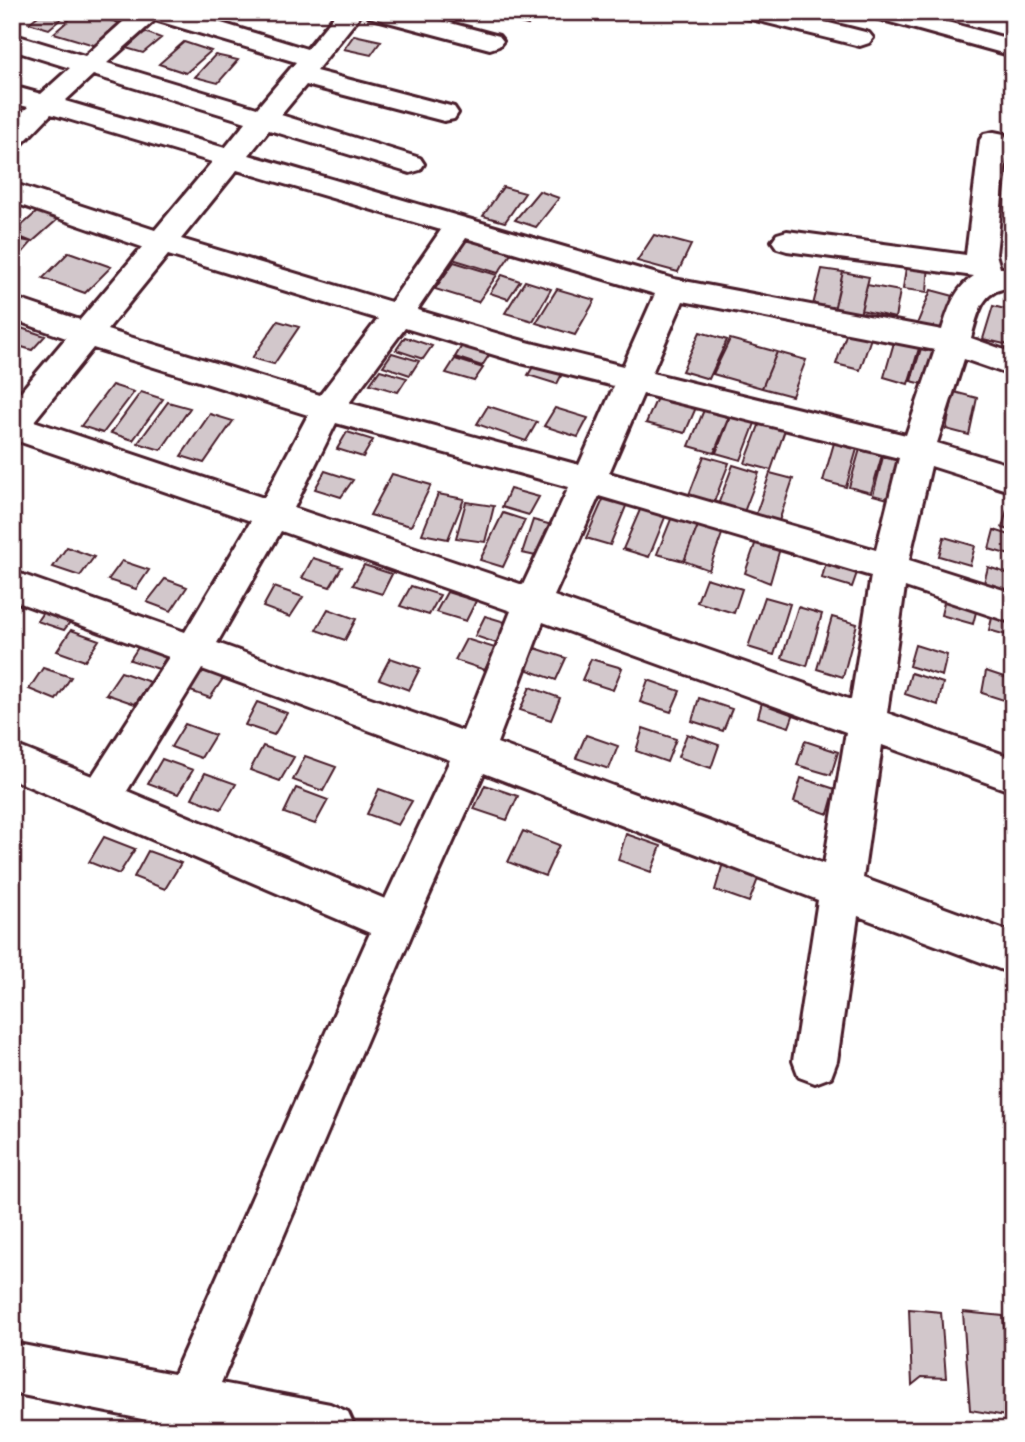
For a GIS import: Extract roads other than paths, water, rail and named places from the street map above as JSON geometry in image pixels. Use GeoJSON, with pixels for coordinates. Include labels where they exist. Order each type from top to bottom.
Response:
{"type":"FeatureCollection","features":[{"type":"Feature","properties":{"kind":"street"},"geometry":{"type":"LineString","coordinates":[[12,138],[149,12]]}},
{"type":"Feature","properties":{"kind":"street"},"geometry":{"type":"LineString","coordinates":[[157,12],[306,67],[444,113]]}},
{"type":"Feature","properties":{"kind":"street"},"geometry":{"type":"LineString","coordinates":[[351,12],[12,425],[532,603],[1013,775]]}},
{"type":"Feature","properties":{"kind":"street"},"geometry":{"type":"LineString","coordinates":[[378,12],[490,41]]}},
{"type":"Feature","properties":{"kind":"street"},"geometry":{"type":"LineString","coordinates":[[752,12],[860,38]]}},
{"type":"Feature","properties":{"kind":"street"},"geometry":{"type":"LineString","coordinates":[[881,12],[1013,48]]}},
{"type":"Feature","properties":{"kind":"street"},"geometry":{"type":"LineString","coordinates":[[12,42],[410,164]]}},
{"type":"Feature","properties":{"kind":"street"},"geometry":{"type":"LineString","coordinates":[[12,94],[673,289],[953,343],[1013,365]]}},
{"type":"Feature","properties":{"kind":"street"},"geometry":{"type":"LineString","coordinates":[[994,140],[981,254],[996,275]]}},
{"type":"Feature","properties":{"kind":"street"},"geometry":{"type":"LineString","coordinates":[[12,192],[162,243],[521,352],[918,450],[1013,479]]}},
{"type":"Feature","properties":{"kind":"street"},"geometry":{"type":"LineString","coordinates":[[99,800],[193,652],[274,513],[327,409],[397,316],[459,226]]}},
{"type":"Feature","properties":{"kind":"street"},"geometry":{"type":"LineString","coordinates":[[787,242],[996,275]]}},
{"type":"Feature","properties":{"kind":"street"},"geometry":{"type":"LineString","coordinates":[[815,1061],[864,723],[890,567],[918,450],[968,298],[979,284],[996,275]]}},
{"type":"Feature","properties":{"kind":"street"},"geometry":{"type":"LineString","coordinates":[[181,1415],[395,923],[474,752],[532,603],[673,289]]}},
{"type":"Feature","properties":{"kind":"street"},"geometry":{"type":"LineString","coordinates":[[12,307],[84,335],[327,409],[589,480],[890,567],[1013,608]]}},
{"type":"Feature","properties":{"kind":"street"},"geometry":{"type":"LineString","coordinates":[[12,585],[474,752],[1013,954]]}},
{"type":"Feature","properties":{"kind":"street"},"geometry":{"type":"LineString","coordinates":[[12,761],[395,923]]}},
{"type":"Feature","properties":{"kind":"street"},"geometry":{"type":"LineString","coordinates":[[12,1368],[181,1415],[330,1430]]}}]}
